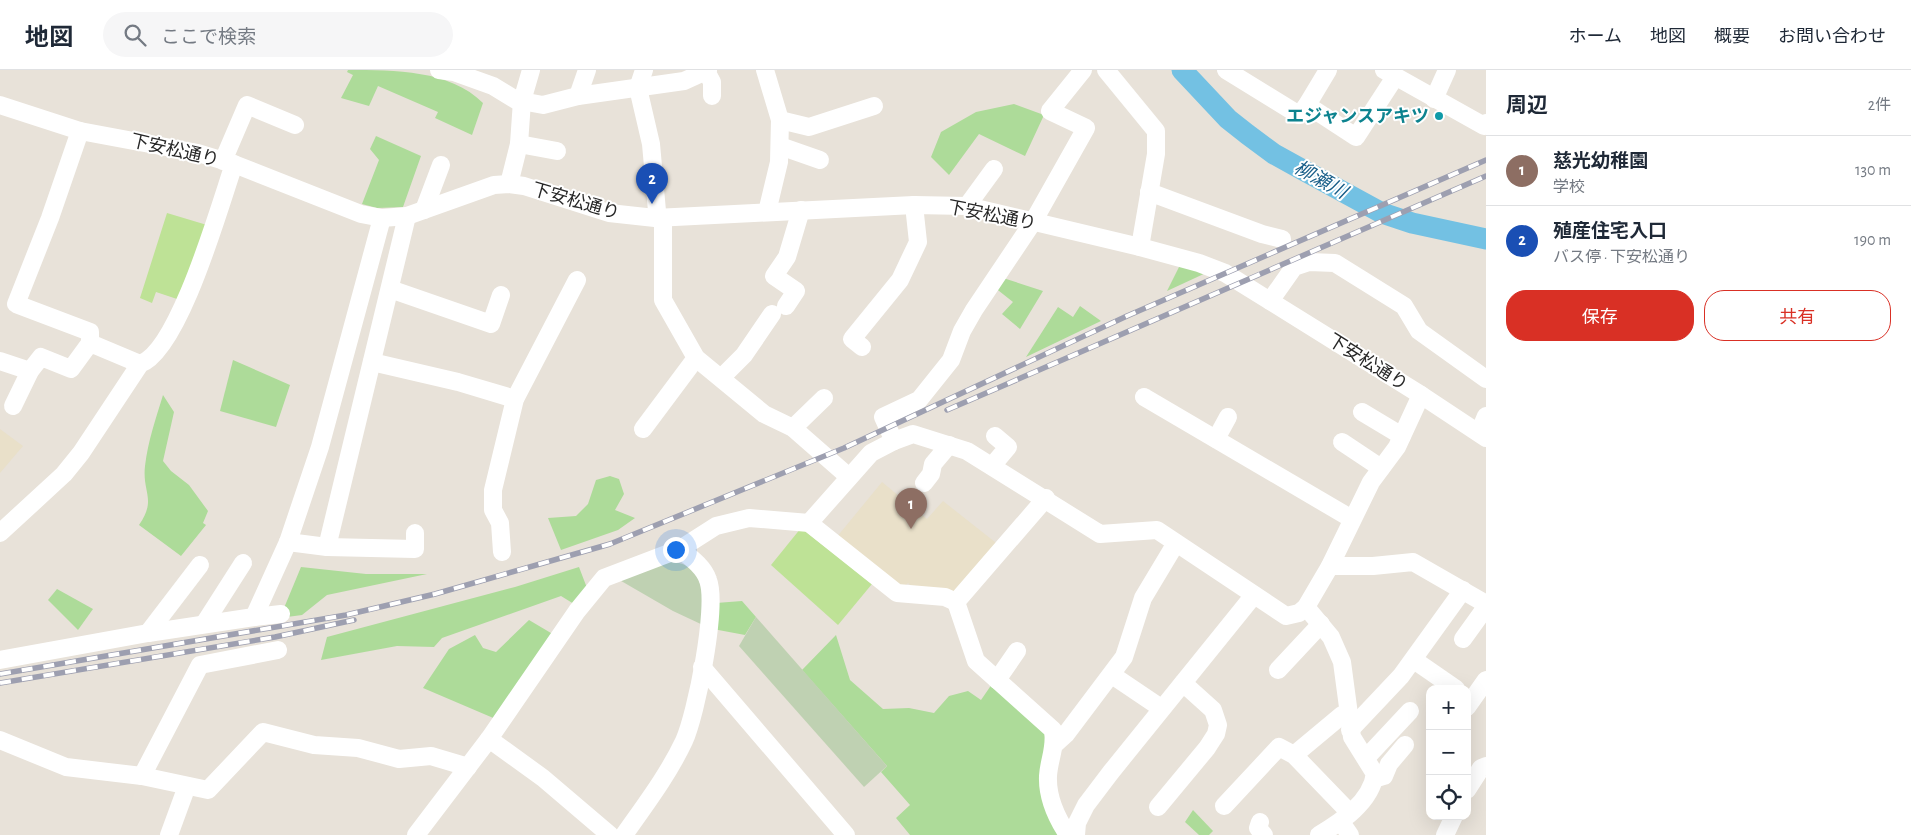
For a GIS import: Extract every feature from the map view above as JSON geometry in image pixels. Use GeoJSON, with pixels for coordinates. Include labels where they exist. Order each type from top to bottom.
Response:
{"type":"FeatureCollection","features":[{"type":"Feature","properties":{"kind":"street"},"geometry":{"type":"LineString","coordinates":[[509,184],[519,144],[522,101],[531,70]]}},
{"type":"Feature","properties":{"kind":"street"},"geometry":{"type":"LineString","coordinates":[[578,96],[587,70]]}},
{"type":"Feature","properties":{"kind":"street"},"geometry":{"type":"LineString","coordinates":[[644,70],[638,88],[651,144],[659,218],[663,225],[663,300],[696,358],[764,414],[793,428],[849,477]]}},
{"type":"Feature","properties":{"kind":"street"},"geometry":{"type":"LineString","coordinates":[[450,71],[493,86],[516,100],[543,106],[578,96],[684,81],[707,70],[712,82],[712,96]]}},
{"type":"Feature","properties":{"kind":"street"},"geometry":{"type":"LineString","coordinates":[[765,70],[780,120],[779,162],[767,212]]}},
{"type":"Feature","properties":{"kind":"street"},"geometry":{"type":"LineString","coordinates":[[894,441],[883,417],[919,400],[951,360],[962,331],[974,310],[1034,222],[1086,128],[1050,111],[1083,70]]}},
{"type":"Feature","properties":{"kind":"street"},"geometry":{"type":"LineString","coordinates":[[1106,70],[1156,131],[1156,154],[1140,247]]}},
{"type":"Feature","properties":{"kind":"street"},"geometry":{"type":"LineString","coordinates":[[1226,70],[1299,116],[1328,70]]}},
{"type":"Feature","properties":{"kind":"street"},"geometry":{"type":"LineString","coordinates":[[1434,100],[1447,70]]}},
{"type":"Feature","properties":{"kind":"street"},"geometry":{"type":"LineString","coordinates":[[1306,105],[1356,137],[1389,74],[1484,126],[1486,123]]}},
{"type":"Feature","properties":{"kind":"street","name":"下安松通り"},"geometry":{"type":"LineString","coordinates":[[0,105],[80,130],[170,146],[228,163],[361,214],[382,218],[407,216],[494,186],[509,184],[524,186],[609,213],[659,218],[914,205],[967,206],[1140,247],[1199,263],[1226,273],[1421,394],[1482,436]]}},
{"type":"Feature","properties":{"kind":"street"},"geometry":{"type":"LineString","coordinates":[[0,533],[64,474],[81,453],[140,364],[152,356],[168,336],[190,290],[247,105],[295,125]]}},
{"type":"Feature","properties":{"kind":"street"},"geometry":{"type":"LineString","coordinates":[[780,120],[809,127],[874,106]]}},
{"type":"Feature","properties":{"kind":"street"},"geometry":{"type":"LineString","coordinates":[[13,406],[30,371],[40,357],[71,369],[90,343],[90,332],[16,304],[50,218],[80,130]]}},
{"type":"Feature","properties":{"kind":"street"},"geometry":{"type":"LineString","coordinates":[[519,144],[557,151]]}},
{"type":"Feature","properties":{"kind":"street"},"geometry":{"type":"LineString","coordinates":[[780,146],[820,160]]}},
{"type":"Feature","properties":{"kind":"street"},"geometry":{"type":"LineString","coordinates":[[424,210],[441,165]]}},
{"type":"Feature","properties":{"kind":"street"},"geometry":{"type":"LineString","coordinates":[[967,206],[994,169]]}},
{"type":"Feature","properties":{"kind":"street"},"geometry":{"type":"LineString","coordinates":[[1149,192],[1232,224],[1282,239]]}},
{"type":"Feature","properties":{"kind":"street"},"geometry":{"type":"LineString","coordinates":[[862,346],[852,338],[900,280],[918,242],[914,205]]}},
{"type":"Feature","properties":{"kind":"street"},"geometry":{"type":"LineString","coordinates":[[721,378],[744,354],[796,290],[774,276],[787,257],[801,210]]}},
{"type":"Feature","properties":{"kind":"street"},"geometry":{"type":"LineString","coordinates":[[327,547],[407,216]]}},
{"type":"Feature","properties":{"kind":"street"},"geometry":{"type":"LineString","coordinates":[[254,617],[288,542],[322,438],[382,218]]}},
{"type":"Feature","properties":{"kind":"street"},"geometry":{"type":"LineString","coordinates":[[1270,302],[1294,267],[1310,262],[1335,263],[1404,306],[1419,331],[1486,379]]}},
{"type":"Feature","properties":{"kind":"street"},"geometry":{"type":"LineString","coordinates":[[502,552],[500,523],[493,510],[493,490],[515,399],[577,280]]}},
{"type":"Feature","properties":{"kind":"street"},"geometry":{"type":"LineString","coordinates":[[390,289],[491,324],[501,295]]}},
{"type":"Feature","properties":{"kind":"street"},"geometry":{"type":"LineString","coordinates":[[90,343],[140,364]]}},
{"type":"Feature","properties":{"kind":"street"},"geometry":{"type":"LineString","coordinates":[[644,429],[696,358]]}},
{"type":"Feature","properties":{"kind":"street"},"geometry":{"type":"LineString","coordinates":[[0,361],[30,371]]}},
{"type":"Feature","properties":{"kind":"street"},"geometry":{"type":"LineString","coordinates":[[372,362],[458,382],[515,399]]}},
{"type":"Feature","properties":{"kind":"street"},"geometry":{"type":"LineString","coordinates":[[809,523],[871,453],[913,434],[967,451],[1046,498],[1100,534],[1158,530],[1286,616],[1299,613],[1306,607],[1330,566],[1371,482],[1402,436],[1421,394]]}},
{"type":"Feature","properties":{"kind":"street"},"geometry":{"type":"LineString","coordinates":[[1144,397],[1352,519]]}},
{"type":"Feature","properties":{"kind":"street"},"geometry":{"type":"LineString","coordinates":[[793,428],[824,398]]}},
{"type":"Feature","properties":{"kind":"street"},"geometry":{"type":"LineString","coordinates":[[1362,412],[1402,436]]}},
{"type":"Feature","properties":{"kind":"street"},"geometry":{"type":"LineString","coordinates":[[1482,436],[1486,416]]}},
{"type":"Feature","properties":{"kind":"street"},"geometry":{"type":"LineString","coordinates":[[1216,439],[1228,418]]}},
{"type":"Feature","properties":{"kind":"street"},"geometry":{"type":"LineString","coordinates":[[992,466],[1008,447],[995,436]]}},
{"type":"Feature","properties":{"kind":"street"},"geometry":{"type":"LineString","coordinates":[[1342,442],[1381,468]]}},
{"type":"Feature","properties":{"kind":"street"},"geometry":{"type":"LineString","coordinates":[[924,483],[931,474],[933,464],[949,445]]}},
{"type":"Feature","properties":{"kind":"street"},"geometry":{"type":"LineString","coordinates":[[956,602],[1046,498]]}},
{"type":"Feature","properties":{"kind":"street"},"geometry":{"type":"LineString","coordinates":[[416,835],[489,739],[577,611],[604,578],[680,549],[716,526],[749,518],[809,523],[897,593],[945,597],[956,602],[976,661],[1053,730],[1055,744],[1048,776],[1049,790],[1053,809],[1068,835]]}},
{"type":"Feature","properties":{"kind":"street"},"geometry":{"type":"LineString","coordinates":[[288,542],[327,547],[415,549],[415,533]]}},
{"type":"Feature","properties":{"kind":"street"},"geometry":{"type":"LineString","coordinates":[[1055,744],[1066,734],[1124,657],[1143,598],[1176,543]]}},
{"type":"Feature","properties":{"kind":"street"},"geometry":{"type":"LineString","coordinates":[[624,835],[657,787],[684,740],[692,718],[702,667],[710,614],[708,580],[695,561],[680,549]]}},
{"type":"Feature","properties":{"kind":"street"},"geometry":{"type":"LineString","coordinates":[[1330,566],[1373,566],[1413,562],[1463,590],[1486,606],[1463,639]]}},
{"type":"Feature","properties":{"kind":"street"},"geometry":{"type":"LineString","coordinates":[[204,624],[243,563]]}},
{"type":"Feature","properties":{"kind":"street"},"geometry":{"type":"LineString","coordinates":[[148,633],[200,565]]}},
{"type":"Feature","properties":{"kind":"street"},"geometry":{"type":"LineString","coordinates":[[1350,730],[1414,660],[1463,590]]}},
{"type":"Feature","properties":{"kind":"street"},"geometry":{"type":"LineString","coordinates":[[1076,835],[1076,823],[1086,805],[1161,708],[1254,595]]}},
{"type":"Feature","properties":{"kind":"street"},"geometry":{"type":"LineString","coordinates":[[1306,607],[1331,637],[1342,662],[1350,730],[1352,737],[1373,769],[1374,779],[1371,787],[1347,823],[1319,835]]}},
{"type":"Feature","properties":{"kind":"street"},"geometry":{"type":"LineString","coordinates":[[0,660],[148,633],[281,614]]}},
{"type":"Feature","properties":{"kind":"street"},"geometry":{"type":"LineString","coordinates":[[1278,670],[1321,624]]}},
{"type":"Feature","properties":{"kind":"street"},"geometry":{"type":"LineString","coordinates":[[142,776],[200,664],[278,650]]}},
{"type":"Feature","properties":{"kind":"street"},"geometry":{"type":"LineString","coordinates":[[997,680],[1017,651]]}},
{"type":"Feature","properties":{"kind":"street"},"geometry":{"type":"LineString","coordinates":[[1414,660],[1450,685]]}},
{"type":"Feature","properties":{"kind":"street"},"geometry":{"type":"LineString","coordinates":[[702,667],[839,833]]}},
{"type":"Feature","properties":{"kind":"street"},"geometry":{"type":"LineString","coordinates":[[1112,675],[1161,708]]}},
{"type":"Feature","properties":{"kind":"street"},"geometry":{"type":"LineString","coordinates":[[1471,699],[1486,680]]}},
{"type":"Feature","properties":{"kind":"street"},"geometry":{"type":"LineString","coordinates":[[1158,807],[1216,734],[1218,725],[1213,710],[1182,682]]}},
{"type":"Feature","properties":{"kind":"street"},"geometry":{"type":"LineString","coordinates":[[1294,755],[1348,712]]}},
{"type":"Feature","properties":{"kind":"street"},"geometry":{"type":"LineString","coordinates":[[1366,758],[1410,712]]}},
{"type":"Feature","properties":{"kind":"street"},"geometry":{"type":"LineString","coordinates":[[0,740],[66,768],[142,776],[208,790],[263,732],[314,745],[358,748],[399,758],[431,756],[468,767]]}},
{"type":"Feature","properties":{"kind":"street"},"geometry":{"type":"LineString","coordinates":[[489,739],[542,778],[610,835]]}},
{"type":"Feature","properties":{"kind":"street"},"geometry":{"type":"LineString","coordinates":[[1374,779],[1384,776],[1389,764],[1405,745]]}},
{"type":"Feature","properties":{"kind":"street"},"geometry":{"type":"LineString","coordinates":[[1224,806],[1276,748],[1294,755],[1347,823]]}},
{"type":"Feature","properties":{"kind":"street"},"geometry":{"type":"LineString","coordinates":[[1471,784],[1481,768],[1486,766]]}},
{"type":"Feature","properties":{"kind":"street"},"geometry":{"type":"LineString","coordinates":[[169,835],[187,786]]}},
{"type":"Feature","properties":{"kind":"street"},"geometry":{"type":"LineString","coordinates":[[1445,835],[1452,820]]}},
{"type":"Feature","properties":{"kind":"shaded area"},"geometry":{"type":"Polygon","coordinates":[[[0,429],[23,446],[0,473],[0,429]]]}},
{"type":"Feature","properties":{"kind":"shaded area"},"geometry":{"type":"Polygon","coordinates":[[[882,482],[927,519],[943,501],[1000,546],[959,594],[918,592],[908,583],[902,589],[836,538],[882,482]]]}},
{"type":"Feature","properties":{"kind":"green space"},"geometry":{"type":"Polygon","coordinates":[[[348,70],[421,74],[455,84],[470,92],[483,103],[472,135],[435,118],[438,112],[378,86],[369,106],[341,98],[353,75],[347,72],[348,70]]]}},
{"type":"Feature","properties":{"kind":"green space"},"geometry":{"type":"Polygon","coordinates":[[[1014,104],[1044,115],[1025,156],[979,134],[949,175],[931,157],[941,132],[976,112],[1014,104]]]}},
{"type":"Feature","properties":{"kind":"green space"},"geometry":{"type":"Polygon","coordinates":[[[376,136],[421,156],[403,207],[377,208],[362,204],[379,160],[370,149],[376,136]]]}},
{"type":"Feature","properties":{"kind":"green space"},"geometry":{"type":"Polygon","coordinates":[[[167,213],[207,225],[180,300],[156,292],[152,303],[140,298],[167,213]]]}},
{"type":"Feature","properties":{"kind":"green space"},"geometry":{"type":"Polygon","coordinates":[[[1180,265],[1208,272],[1167,291],[1180,265]]]}},
{"type":"Feature","properties":{"kind":"green space"},"geometry":{"type":"Polygon","coordinates":[[[1000,277],[1043,291],[1020,329],[1002,314],[1013,302],[994,287],[1000,277]]]}},
{"type":"Feature","properties":{"kind":"green space"},"geometry":{"type":"Polygon","coordinates":[[[1080,306],[1101,321],[1026,357],[1058,307],[1073,317],[1080,306]]]}},
{"type":"Feature","properties":{"kind":"green space"},"geometry":{"type":"Polygon","coordinates":[[[233,360],[290,385],[276,427],[220,411],[233,360]]]}},
{"type":"Feature","properties":{"kind":"green space"},"geometry":{"type":"Polygon","coordinates":[[[163,395],[174,412],[163,461],[171,471],[189,485],[208,511],[203,523],[206,525],[181,556],[139,525],[147,509],[148,502],[145,483],[146,457],[163,395]]]}},
{"type":"Feature","properties":{"kind":"green space"},"geometry":{"type":"Polygon","coordinates":[[[610,476],[619,479],[624,494],[615,510],[635,518],[618,530],[561,550],[548,518],[576,516],[588,504],[596,480],[610,476]]]}},
{"type":"Feature","properties":{"kind":"green space"},"geometry":{"type":"Polygon","coordinates":[[[801,528],[872,584],[838,625],[771,565],[801,528]]]}},
{"type":"Feature","properties":{"kind":"green space"},"geometry":{"type":"Polygon","coordinates":[[[668,561],[681,563],[690,568],[696,575],[702,593],[705,626],[673,611],[616,578],[668,561]]]}},
{"type":"Feature","properties":{"kind":"green space"},"geometry":{"type":"Polygon","coordinates":[[[301,567],[366,574],[427,574],[327,595],[302,615],[287,617],[284,608],[301,567]]]}},
{"type":"Feature","properties":{"kind":"green space"},"geometry":{"type":"Polygon","coordinates":[[[579,567],[587,588],[574,604],[561,596],[442,638],[434,647],[397,646],[321,660],[327,637],[515,587],[579,567]]]}},
{"type":"Feature","properties":{"kind":"green space"},"geometry":{"type":"Polygon","coordinates":[[[57,589],[93,609],[78,630],[48,600],[57,589]]]}},
{"type":"Feature","properties":{"kind":"green space"},"geometry":{"type":"Polygon","coordinates":[[[742,601],[756,617],[745,635],[713,629],[716,603],[742,601]]]}},
{"type":"Feature","properties":{"kind":"green space"},"geometry":{"type":"Polygon","coordinates":[[[756,617],[887,766],[864,787],[739,646],[756,617]]]}},
{"type":"Feature","properties":{"kind":"green space"},"geometry":{"type":"Polygon","coordinates":[[[529,620],[556,636],[498,720],[423,688],[449,649],[475,635],[483,648],[496,652],[529,620]]]}},
{"type":"Feature","properties":{"kind":"green space"},"geometry":{"type":"Polygon","coordinates":[[[836,635],[850,680],[883,709],[909,708],[934,713],[949,696],[968,691],[981,700],[992,684],[1044,731],[1062,835],[910,835],[896,818],[910,805],[881,772],[887,766],[802,670],[836,635]]]}},
{"type":"Feature","properties":{"kind":"green space"},"geometry":{"type":"Polygon","coordinates":[[[1193,810],[1213,831],[1209,835],[1199,835],[1185,822],[1193,810]]]}},
{"type":"Feature","properties":{"kind":"waterway","name":"柳瀬川"},"geometry":{"type":"LineString","coordinates":[[1182,70],[1228,119],[1274,154],[1382,213],[1412,223],[1486,239]]}},
{"type":"Feature","properties":{"kind":"railway"},"geometry":{"type":"LineString","coordinates":[[0,674],[346,615],[435,594],[610,544],[844,448],[1127,316],[1486,160]]}},
{"type":"Feature","properties":{"kind":"railway"},"geometry":{"type":"LineString","coordinates":[[947,410],[1486,176]]}},
{"type":"Feature","properties":{"kind":"railway"},"geometry":{"type":"LineString","coordinates":[[0,683],[275,637],[354,620]]}},
{"type":"Feature","properties":{"kind":"place","name":"エジャンスアキツ"},"geometry":{"type":"Point","coordinates":[1439,116]}},
{"type":"Feature","properties":{"kind":"place","name":"殖産住宅入口"},"geometry":{"type":"Point","coordinates":[652,204]}},
{"type":"Feature","properties":{"kind":"place","name":"慈光幼稚園"},"geometry":{"type":"Point","coordinates":[911,529]}}]}
